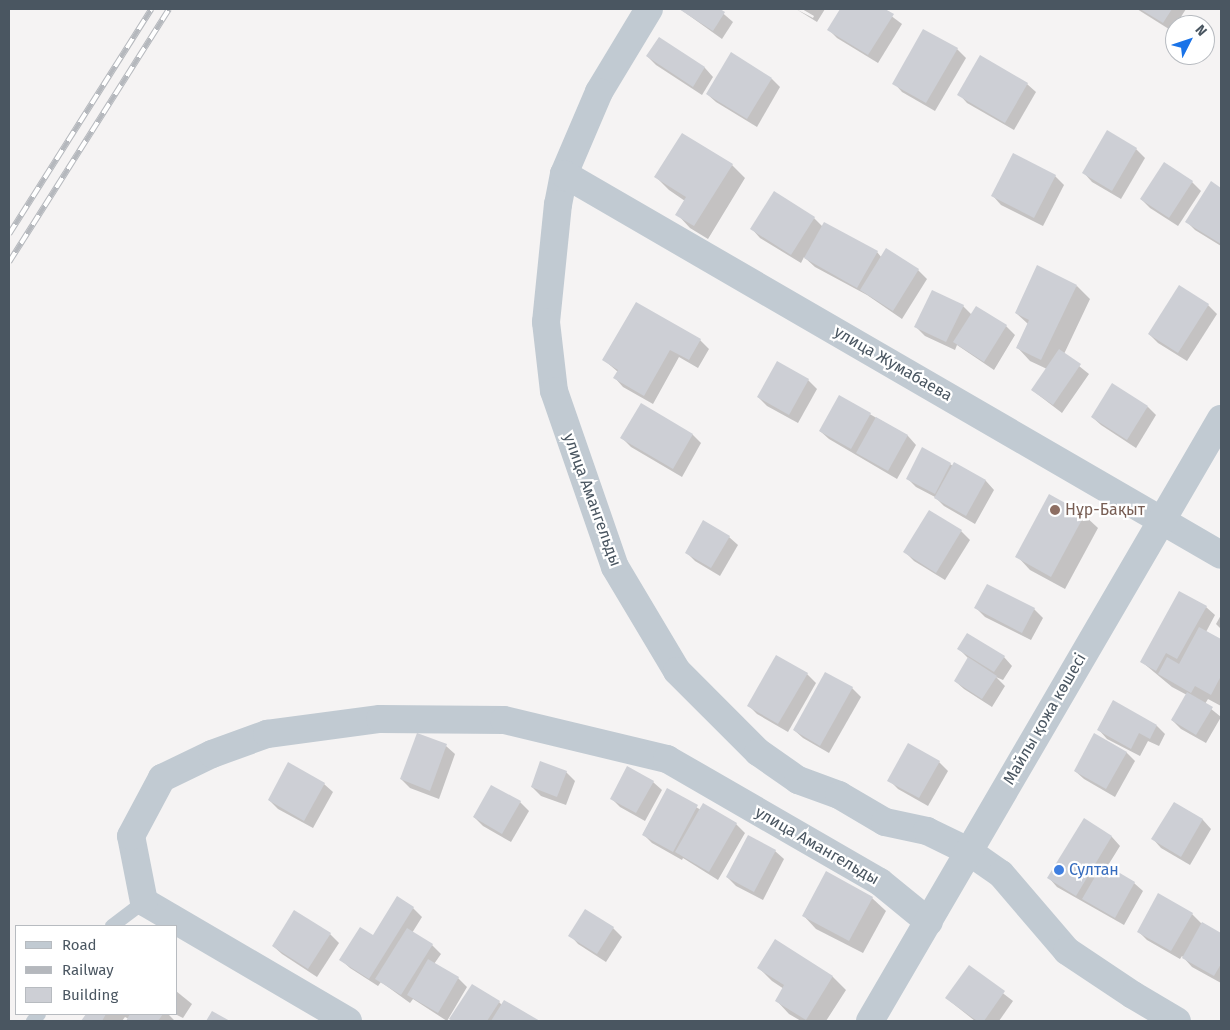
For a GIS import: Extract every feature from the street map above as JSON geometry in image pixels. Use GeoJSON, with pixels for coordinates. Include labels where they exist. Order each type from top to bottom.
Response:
{"type":"FeatureCollection","features":[{"type":"Feature","properties":{"kind":"street","name":"улица Амангельды"},"geometry":{"type":"LineString","coordinates":[[649,9],[599,92],[564,174],[558,204],[546,322],[554,391],[615,567],[677,671],[758,752],[798,780],[839,795],[885,822],[927,831],[968,851],[1001,874],[1067,950],[1133,995],[1177,1021]]}},
{"type":"Feature","properties":{"kind":"street","name":"улица Жумабаева"},"geometry":{"type":"LineString","coordinates":[[564,174],[1221,555]]}},
{"type":"Feature","properties":{"kind":"street","name":"Майлы қожа көшесі"},"geometry":{"type":"LineString","coordinates":[[870,1021],[930,922],[968,851],[1221,419]]}},
{"type":"Feature","properties":{"kind":"street","name":"улица Амангельды"},"geometry":{"type":"LineString","coordinates":[[144,902],[131,836],[162,778],[212,754],[267,734],[380,719],[504,720],[667,759],[880,882],[930,922]]}},
{"type":"Feature","properties":{"kind":"street"},"geometry":{"type":"LineString","coordinates":[[144,902],[348,1021]]}},
{"type":"Feature","properties":{"kind":"lane"},"geometry":{"type":"LineString","coordinates":[[113,925],[144,902]]}},
{"type":"Feature","properties":{"kind":"building"},"geometry":{"type":"Polygon","coordinates":[[[679,9],[720,9],[725,12],[713,31],[679,9]]]}},
{"type":"Feature","properties":{"kind":"building"},"geometry":{"type":"Polygon","coordinates":[[[840,9],[885,9],[894,14],[868,55],[827,30],[840,9]]]}},
{"type":"Feature","properties":{"kind":"building"},"geometry":{"type":"Polygon","coordinates":[[[1140,9],[1172,9],[1168,15],[1165,15],[1163,23],[1140,9]]]}},
{"type":"Feature","properties":{"kind":"building"},"geometry":{"type":"Polygon","coordinates":[[[923,29],[958,48],[926,103],[892,84],[923,29]]]}},
{"type":"Feature","properties":{"kind":"building"},"geometry":{"type":"Polygon","coordinates":[[[659,37],[705,67],[693,87],[646,56],[659,37]]]}},
{"type":"Feature","properties":{"kind":"building"},"geometry":{"type":"Polygon","coordinates":[[[731,52],[772,78],[747,119],[706,94],[731,52]]]}},
{"type":"Feature","properties":{"kind":"building"},"geometry":{"type":"Polygon","coordinates":[[[980,55],[1028,83],[1005,123],[957,95],[980,55]]]}},
{"type":"Feature","properties":{"kind":"building"},"geometry":{"type":"Polygon","coordinates":[[[1107,130],[1137,148],[1112,191],[1082,173],[1107,130]]]}},
{"type":"Feature","properties":{"kind":"building"},"geometry":{"type":"Polygon","coordinates":[[[682,133],[733,164],[694,226],[675,215],[686,197],[654,177],[682,133]]]}},
{"type":"Feature","properties":{"kind":"building"},"geometry":{"type":"Polygon","coordinates":[[[1013,153],[1056,175],[1034,218],[991,196],[1013,153]]]}},
{"type":"Feature","properties":{"kind":"building"},"geometry":{"type":"Polygon","coordinates":[[[1164,162],[1193,181],[1169,218],[1140,199],[1164,162]]]}},
{"type":"Feature","properties":{"kind":"building"},"geometry":{"type":"Polygon","coordinates":[[[1211,181],[1221,188],[1221,244],[1185,222],[1211,181]]]}},
{"type":"Feature","properties":{"kind":"building"},"geometry":{"type":"Polygon","coordinates":[[[774,191],[815,217],[791,255],[750,229],[774,191]]]}},
{"type":"Feature","properties":{"kind":"building"},"geometry":{"type":"Polygon","coordinates":[[[824,222],[878,251],[857,288],[804,258],[824,222]]]}},
{"type":"Feature","properties":{"kind":"building"},"geometry":{"type":"Polygon","coordinates":[[[886,248],[919,269],[893,311],[860,290],[886,248]]]}},
{"type":"Feature","properties":{"kind":"building"},"geometry":{"type":"Polygon","coordinates":[[[1037,265],[1077,285],[1041,360],[1016,348],[1029,320],[1015,313],[1037,265]]]}},
{"type":"Feature","properties":{"kind":"building"},"geometry":{"type":"Polygon","coordinates":[[[1179,285],[1209,304],[1178,353],[1148,334],[1179,285]]]}},
{"type":"Feature","properties":{"kind":"building"},"geometry":{"type":"Polygon","coordinates":[[[932,290],[964,305],[946,342],[914,327],[932,290]]]}},
{"type":"Feature","properties":{"kind":"building"},"geometry":{"type":"Polygon","coordinates":[[[636,302],[701,339],[689,360],[670,350],[644,396],[613,378],[618,370],[602,360],[636,302]]]}},
{"type":"Feature","properties":{"kind":"building"},"geometry":{"type":"Polygon","coordinates":[[[976,306],[1007,325],[984,362],[953,342],[976,306]]]}},
{"type":"Feature","properties":{"kind":"building"},"geometry":{"type":"Polygon","coordinates":[[[1059,349],[1081,364],[1053,405],[1031,390],[1059,349]]]}},
{"type":"Feature","properties":{"kind":"building"},"geometry":{"type":"Polygon","coordinates":[[[777,361],[809,379],[789,415],[757,397],[777,361]]]}},
{"type":"Feature","properties":{"kind":"building"},"geometry":{"type":"Polygon","coordinates":[[[1112,383],[1148,406],[1127,440],[1091,417],[1112,383]]]}},
{"type":"Feature","properties":{"kind":"building"},"geometry":{"type":"Polygon","coordinates":[[[839,395],[871,413],[851,449],[819,431],[839,395]]]}},
{"type":"Feature","properties":{"kind":"building"},"geometry":{"type":"Polygon","coordinates":[[[641,403],[693,434],[673,469],[620,438],[641,403]]]}},
{"type":"Feature","properties":{"kind":"building"},"geometry":{"type":"Polygon","coordinates":[[[876,417],[908,435],[888,471],[856,453],[876,417]]]}},
{"type":"Feature","properties":{"kind":"building"},"geometry":{"type":"Polygon","coordinates":[[[922,447],[951,463],[935,494],[906,479],[922,447]]]}},
{"type":"Feature","properties":{"kind":"building"},"geometry":{"type":"Polygon","coordinates":[[[954,462],[986,480],[966,516],[934,498],[954,462]]]}},
{"type":"Feature","properties":{"kind":"building"},"geometry":{"type":"Polygon","coordinates":[[[1049,494],[1085,514],[1051,577],[1015,557],[1049,494]]]}},
{"type":"Feature","properties":{"kind":"building"},"geometry":{"type":"Polygon","coordinates":[[[929,510],[962,530],[936,573],[903,552],[929,510]]]}},
{"type":"Feature","properties":{"kind":"building"},"geometry":{"type":"Polygon","coordinates":[[[703,520],[730,536],[711,568],[685,553],[703,520]]]}},
{"type":"Feature","properties":{"kind":"building"},"geometry":{"type":"Polygon","coordinates":[[[987,584],[1035,608],[1022,633],[974,608],[987,584]]]}},
{"type":"Feature","properties":{"kind":"building"},"geometry":{"type":"Polygon","coordinates":[[[1179,591],[1207,606],[1177,659],[1166,653],[1156,671],[1140,662],[1179,591]]]}},
{"type":"Feature","properties":{"kind":"building"},"geometry":{"type":"Polygon","coordinates":[[[1199,627],[1221,639],[1221,676],[1211,695],[1195,686],[1191,693],[1158,674],[1167,657],[1179,664],[1199,627]]]}},
{"type":"Feature","properties":{"kind":"building"},"geometry":{"type":"Polygon","coordinates":[[[967,633],[1005,656],[994,672],[957,649],[967,633]]]}},
{"type":"Feature","properties":{"kind":"building"},"geometry":{"type":"Polygon","coordinates":[[[776,655],[808,673],[778,724],[747,706],[776,655]]]}},
{"type":"Feature","properties":{"kind":"building"},"geometry":{"type":"Polygon","coordinates":[[[968,657],[997,676],[982,699],[954,681],[968,657]]]}},
{"type":"Feature","properties":{"kind":"building"},"geometry":{"type":"Polygon","coordinates":[[[825,672],[853,687],[820,746],[793,730],[825,672]]]}},
{"type":"Feature","properties":{"kind":"building"},"geometry":{"type":"Polygon","coordinates":[[[1187,692],[1213,707],[1196,735],[1171,720],[1187,692]]]}},
{"type":"Feature","properties":{"kind":"building"},"geometry":{"type":"Polygon","coordinates":[[[1113,700],[1157,725],[1150,739],[1139,733],[1131,749],[1097,730],[1113,700]]]}},
{"type":"Feature","properties":{"kind":"building"},"geometry":{"type":"Polygon","coordinates":[[[417,733],[447,744],[430,791],[400,779],[417,733]]]}},
{"type":"Feature","properties":{"kind":"building"},"geometry":{"type":"Polygon","coordinates":[[[1094,733],[1127,752],[1106,789],[1074,771],[1094,733]]]}},
{"type":"Feature","properties":{"kind":"building"},"geometry":{"type":"Polygon","coordinates":[[[908,743],[940,761],[919,798],[887,781],[908,743]]]}},
{"type":"Feature","properties":{"kind":"building"},"geometry":{"type":"Polygon","coordinates":[[[540,761],[567,771],[557,797],[531,787],[540,761]]]}},
{"type":"Feature","properties":{"kind":"building"},"geometry":{"type":"Polygon","coordinates":[[[288,762],[325,783],[304,821],[268,800],[288,762]]]}},
{"type":"Feature","properties":{"kind":"building"},"geometry":{"type":"Polygon","coordinates":[[[627,766],[654,781],[636,813],[610,799],[627,766]]]}},
{"type":"Feature","properties":{"kind":"building"},"geometry":{"type":"Polygon","coordinates":[[[491,785],[521,801],[502,834],[473,817],[491,785]]]}},
{"type":"Feature","properties":{"kind":"building"},"geometry":{"type":"Polygon","coordinates":[[[667,788],[698,805],[673,852],[642,835],[667,788]]]}},
{"type":"Feature","properties":{"kind":"building"},"geometry":{"type":"Polygon","coordinates":[[[1174,802],[1203,819],[1181,857],[1151,839],[1174,802]]]}},
{"type":"Feature","properties":{"kind":"building"},"geometry":{"type":"Polygon","coordinates":[[[703,803],[737,823],[709,872],[675,852],[703,803]]]}},
{"type":"Feature","properties":{"kind":"building"},"geometry":{"type":"Polygon","coordinates":[[[1084,818],[1112,836],[1076,896],[1047,878],[1084,818]]]}},
{"type":"Feature","properties":{"kind":"building"},"geometry":{"type":"Polygon","coordinates":[[[748,835],[776,850],[754,892],[726,877],[748,835]]]}},
{"type":"Feature","properties":{"kind":"building"},"geometry":{"type":"Polygon","coordinates":[[[1103,863],[1135,882],[1115,918],[1082,899],[1103,863]]]}},
{"type":"Feature","properties":{"kind":"building"},"geometry":{"type":"Polygon","coordinates":[[[826,871],[873,897],[849,941],[802,916],[826,871]]]}},
{"type":"Feature","properties":{"kind":"building"},"geometry":{"type":"Polygon","coordinates":[[[1158,893],[1193,913],[1171,951],[1137,932],[1158,893]]]}},
{"type":"Feature","properties":{"kind":"building"},"geometry":{"type":"Polygon","coordinates":[[[397,896],[414,907],[369,979],[339,960],[360,927],[373,935],[397,896]]]}},
{"type":"Feature","properties":{"kind":"building"},"geometry":{"type":"Polygon","coordinates":[[[585,909],[614,927],[597,954],[568,936],[585,909]]]}},
{"type":"Feature","properties":{"kind":"building"},"geometry":{"type":"Polygon","coordinates":[[[294,910],[331,933],[308,969],[272,946],[294,910]]]}},
{"type":"Feature","properties":{"kind":"building"},"geometry":{"type":"Polygon","coordinates":[[[1202,922],[1221,933],[1221,964],[1214,976],[1182,958],[1202,922]]]}},
{"type":"Feature","properties":{"kind":"building"},"geometry":{"type":"Polygon","coordinates":[[[407,928],[433,944],[401,995],[375,979],[407,928]]]}},
{"type":"Feature","properties":{"kind":"building"},"geometry":{"type":"Polygon","coordinates":[[[775,939],[833,976],[806,1020],[775,1001],[784,985],[757,968],[775,939]]]}},
{"type":"Feature","properties":{"kind":"building"},"geometry":{"type":"Polygon","coordinates":[[[428,959],[459,977],[438,1013],[407,995],[428,959]]]}},
{"type":"Feature","properties":{"kind":"building"},"geometry":{"type":"Polygon","coordinates":[[[969,965],[1005,991],[984,1021],[977,1021],[945,998],[969,965]]]}},
{"type":"Feature","properties":{"kind":"building"},"geometry":{"type":"Polygon","coordinates":[[[472,984],[500,1001],[487,1021],[452,1021],[449,1019],[472,984]]]}},
{"type":"Feature","properties":{"kind":"building"},"geometry":{"type":"Polygon","coordinates":[[[504,1000],[540,1021],[491,1021],[504,1000]]]}},
{"type":"Feature","properties":{"kind":"building"},"geometry":{"type":"Polygon","coordinates":[[[212,1011],[230,1021],[206,1021],[212,1011]]]}},
{"type":"Feature","properties":{"kind":"building"},"geometry":{"type":"Polygon","coordinates":[[[85,1015],[105,1015],[102,1021],[81,1021],[85,1015]]]}},
{"type":"Feature","properties":{"kind":"building"},"geometry":{"type":"Polygon","coordinates":[[[129,1015],[162,1015],[158,1021],[126,1021],[129,1015]]]}},
{"type":"Feature","properties":{"kind":"railway"},"geometry":{"type":"LineString","coordinates":[[9,234],[151,9]]}},
{"type":"Feature","properties":{"kind":"railway"},"geometry":{"type":"LineString","coordinates":[[9,262],[169,9]]}},
{"type":"Feature","properties":{"kind":"place","name":"Нұр-Бақыт"},"geometry":{"type":"Point","coordinates":[1055,510]}},
{"type":"Feature","properties":{"kind":"place","name":"Султан"},"geometry":{"type":"Point","coordinates":[1059,870]}}]}
